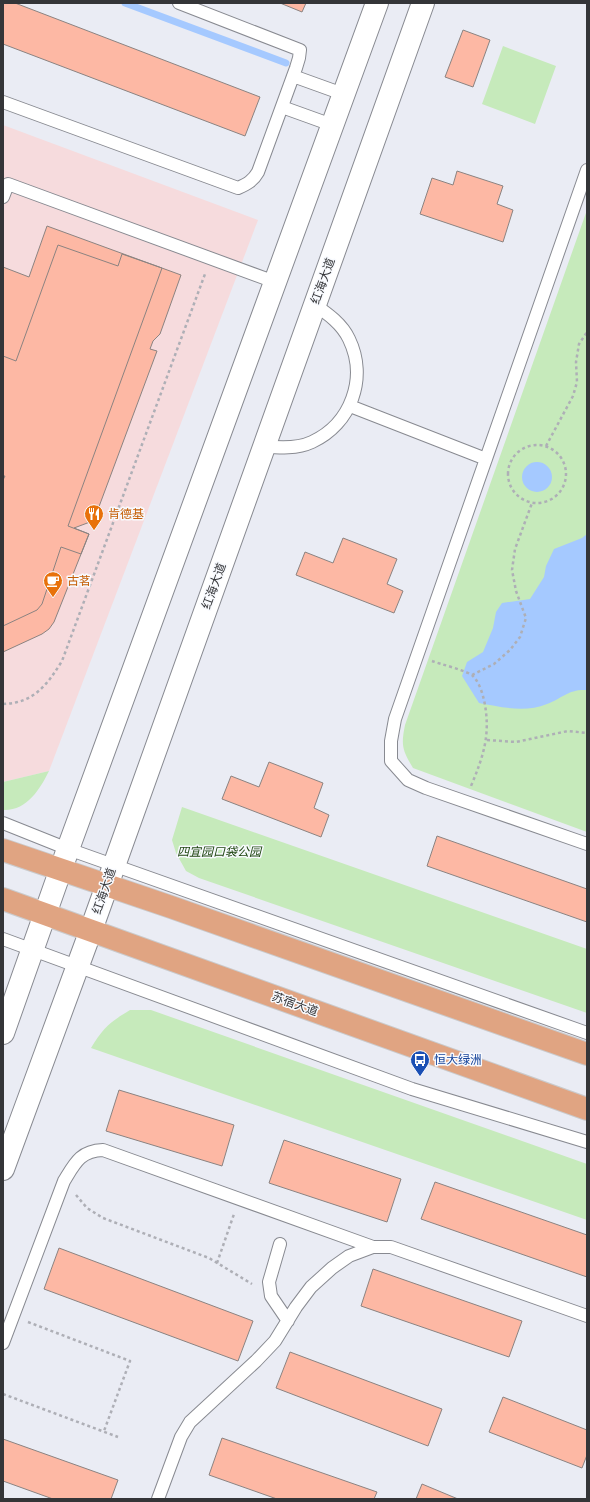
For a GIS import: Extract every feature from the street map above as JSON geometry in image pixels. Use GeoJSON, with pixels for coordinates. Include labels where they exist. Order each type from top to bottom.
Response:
{"type":"FeatureCollection","features":[{"type":"Feature","properties":{"kind":"main road"},"geometry":{"type":"LineString","coordinates":[[3,1033],[60,870],[376,3]]}},
{"type":"Feature","properties":{"kind":"main road","name":"红海大道"},"geometry":{"type":"LineString","coordinates":[[3,1169],[78,966],[423,3]]}},
{"type":"Feature","properties":{"kind":"main road"},"geometry":{"type":"LineString","coordinates":[[3,850],[171,907],[587,1054]]}},
{"type":"Feature","properties":{"kind":"main road","name":"苏宿大道"},"geometry":{"type":"LineString","coordinates":[[3,899],[587,1109]]}},
{"type":"Feature","properties":{"kind":"lane"},"geometry":{"type":"LineString","coordinates":[[3,102],[238,188],[246,185],[253,180],[258,172],[293,76],[300,50],[180,3]]}},
{"type":"Feature","properties":{"kind":"lane"},"geometry":{"type":"LineString","coordinates":[[293,76],[344,94]]}},
{"type":"Feature","properties":{"kind":"lane"},"geometry":{"type":"LineString","coordinates":[[282,107],[332,125]]}},
{"type":"Feature","properties":{"kind":"lane"},"geometry":{"type":"LineString","coordinates":[[586,177],[417,656],[395,720],[391,741],[392,761],[408,780],[587,844]]}},
{"type":"Feature","properties":{"kind":"lane"},"geometry":{"type":"LineString","coordinates":[[3,197],[8,184],[275,282]]}},
{"type":"Feature","properties":{"kind":"lane"},"geometry":{"type":"LineString","coordinates":[[264,446],[287,448],[311,443],[332,430],[350,406],[357,388],[357,362],[349,338],[334,318],[315,305]]}},
{"type":"Feature","properties":{"kind":"lane"},"geometry":{"type":"LineString","coordinates":[[350,406],[486,459]]}},
{"type":"Feature","properties":{"kind":"lane"},"geometry":{"type":"LineString","coordinates":[[3,823],[68,850],[587,1033]]}},
{"type":"Feature","properties":{"kind":"lane"},"geometry":{"type":"LineString","coordinates":[[3,939],[412,1089],[587,1142]]}},
{"type":"Feature","properties":{"kind":"lane"},"geometry":{"type":"LineString","coordinates":[[3,1343],[64,1181],[75,1163],[83,1156],[93,1151],[103,1150],[373,1247],[391,1247],[587,1316]]}},
{"type":"Feature","properties":{"kind":"lane"},"geometry":{"type":"LineString","coordinates":[[280,1244],[269,1282],[271,1296],[288,1320]]}},
{"type":"Feature","properties":{"kind":"lane"},"geometry":{"type":"LineString","coordinates":[[158,1499],[181,1437],[190,1422],[256,1361],[275,1341],[311,1287],[332,1268],[349,1256],[373,1247]]}},
{"type":"Feature","properties":{"kind":"path"},"geometry":{"type":"LineString","coordinates":[[3,704],[18,702],[29,698],[40,690],[52,677],[62,661],[211,258]]}},
{"type":"Feature","properties":{"kind":"path"},"geometry":{"type":"LineString","coordinates":[[546,446],[573,396],[577,382],[576,362],[579,344],[587,332]]}},
{"type":"Feature","properties":{"kind":"path"},"geometry":{"type":"LineString","coordinates":[[537,444],[555,450],[564,462],[566,477],[564,486],[551,500],[541,503],[532,503],[522,500],[519,497],[509,486],[507,476],[508,467],[512,458],[523,448],[537,444]]}},
{"type":"Feature","properties":{"kind":"path"},"geometry":{"type":"LineString","coordinates":[[472,675],[494,664],[510,650],[520,637],[526,618],[516,591],[512,570],[515,549],[532,503]]}},
{"type":"Feature","properties":{"kind":"path"},"geometry":{"type":"LineString","coordinates":[[417,656],[472,675],[481,688],[487,716],[487,740],[477,770],[464,801]]}},
{"type":"Feature","properties":{"kind":"path"},"geometry":{"type":"LineString","coordinates":[[487,740],[516,742],[568,731],[587,734]]}},
{"type":"Feature","properties":{"kind":"path"},"geometry":{"type":"LineString","coordinates":[[64,1181],[87,1208],[103,1218],[217,1263],[271,1296]]}},
{"type":"Feature","properties":{"kind":"path"},"geometry":{"type":"LineString","coordinates":[[217,1263],[240,1199]]}},
{"type":"Feature","properties":{"kind":"path"},"geometry":{"type":"LineString","coordinates":[[13,1316],[130,1361],[104,1431]]}},
{"type":"Feature","properties":{"kind":"path"},"geometry":{"type":"LineString","coordinates":[[3,1394],[118,1437]]}},
{"type":"Feature","properties":{"kind":"shaded area"},"geometry":{"type":"Polygon","coordinates":[[[3,125],[258,220],[49,771],[3,782],[3,125]]]}},
{"type":"Feature","properties":{"kind":"green space"},"geometry":{"type":"Polygon","coordinates":[[[503,46],[556,66],[535,124],[482,104],[503,46]]]}},
{"type":"Feature","properties":{"kind":"green space"},"geometry":{"type":"Polygon","coordinates":[[[587,210],[587,832],[413,768],[403,747],[403,738],[405,725],[587,210]]]}},
{"type":"Feature","properties":{"kind":"green space"},"geometry":{"type":"Polygon","coordinates":[[[49,771],[32,798],[19,807],[3,810],[3,782],[49,771]]]}},
{"type":"Feature","properties":{"kind":"green space","name":"四宜园口袋公园"},"geometry":{"type":"Polygon","coordinates":[[[182,807],[587,949],[587,1013],[199,878],[186,871],[176,853],[172,840],[182,807]]]}},
{"type":"Feature","properties":{"kind":"green space"},"geometry":{"type":"Polygon","coordinates":[[[130,1010],[151,1010],[587,1164],[587,1220],[91,1048],[99,1035],[108,1026],[130,1010]]]}},
{"type":"Feature","properties":{"kind":"water"},"geometry":{"type":"Polygon","coordinates":[[[537,462],[548,466],[552,477],[548,488],[537,492],[526,488],[522,477],[526,466],[537,462]]]}},
{"type":"Feature","properties":{"kind":"water"},"geometry":{"type":"Polygon","coordinates":[[[587,534],[587,690],[570,692],[553,702],[539,707],[522,709],[479,703],[462,676],[467,662],[483,652],[493,628],[496,612],[502,603],[530,599],[544,577],[546,566],[554,549],[582,538],[587,534]]]}},
{"type":"Feature","properties":{"kind":"building"},"geometry":{"type":"Polygon","coordinates":[[[3,3],[15,3],[260,97],[245,136],[3,44],[3,3]]]}},
{"type":"Feature","properties":{"kind":"building"},"geometry":{"type":"Polygon","coordinates":[[[280,3],[306,3],[302,12],[280,3]]]}},
{"type":"Feature","properties":{"kind":"building"},"geometry":{"type":"Polygon","coordinates":[[[463,30],[490,40],[473,87],[445,77],[463,30]]]}},
{"type":"Feature","properties":{"kind":"building"},"geometry":{"type":"Polygon","coordinates":[[[457,171],[503,186],[497,204],[513,210],[503,242],[420,214],[432,178],[453,185],[457,171]]]}},
{"type":"Feature","properties":{"kind":"building"},"geometry":{"type":"Polygon","coordinates":[[[47,226],[181,275],[160,334],[153,341],[150,349],[157,351],[97,512],[90,522],[74,528],[89,534],[54,622],[49,629],[42,634],[3,652],[3,267],[29,277],[47,226]]]}},
{"type":"Feature","properties":{"kind":"building"},"geometry":{"type":"Polygon","coordinates":[[[58,245],[118,266],[122,254],[162,268],[68,526],[89,534],[81,554],[61,547],[42,604],[37,610],[3,626],[3,480],[5,476],[3,476],[3,356],[16,361],[58,245]]]}},
{"type":"Feature","properties":{"kind":"building"},"geometry":{"type":"Polygon","coordinates":[[[343,538],[397,559],[387,584],[403,591],[394,613],[296,575],[305,552],[333,563],[343,538]]]}},
{"type":"Feature","properties":{"kind":"building"},"geometry":{"type":"Polygon","coordinates":[[[269,762],[323,783],[314,808],[329,815],[321,837],[222,799],[231,776],[259,787],[269,762]]]}},
{"type":"Feature","properties":{"kind":"building"},"geometry":{"type":"Polygon","coordinates":[[[437,836],[587,889],[587,922],[427,866],[437,836]]]}},
{"type":"Feature","properties":{"kind":"building"},"geometry":{"type":"Polygon","coordinates":[[[119,1090],[234,1125],[222,1166],[106,1131],[119,1090]]]}},
{"type":"Feature","properties":{"kind":"building"},"geometry":{"type":"Polygon","coordinates":[[[284,1140],[401,1179],[387,1222],[269,1183],[284,1140]]]}},
{"type":"Feature","properties":{"kind":"building"},"geometry":{"type":"Polygon","coordinates":[[[435,1182],[587,1235],[587,1277],[421,1219],[435,1182]]]}},
{"type":"Feature","properties":{"kind":"building"},"geometry":{"type":"Polygon","coordinates":[[[59,1248],[253,1321],[238,1361],[44,1289],[59,1248]]]}},
{"type":"Feature","properties":{"kind":"building"},"geometry":{"type":"Polygon","coordinates":[[[373,1269],[522,1321],[509,1357],[361,1306],[373,1269]]]}},
{"type":"Feature","properties":{"kind":"building"},"geometry":{"type":"Polygon","coordinates":[[[290,1352],[442,1409],[428,1446],[276,1388],[290,1352]]]}},
{"type":"Feature","properties":{"kind":"building"},"geometry":{"type":"Polygon","coordinates":[[[503,1397],[587,1430],[587,1455],[582,1468],[489,1432],[503,1397]]]}},
{"type":"Feature","properties":{"kind":"building"},"geometry":{"type":"Polygon","coordinates":[[[222,1438],[377,1492],[374,1499],[277,1499],[209,1475],[222,1438]]]}},
{"type":"Feature","properties":{"kind":"building"},"geometry":{"type":"Polygon","coordinates":[[[3,1439],[118,1480],[111,1499],[53,1499],[3,1481],[3,1439]]]}},
{"type":"Feature","properties":{"kind":"building"},"geometry":{"type":"Polygon","coordinates":[[[422,1484],[458,1499],[416,1499],[422,1484]]]}},
{"type":"Feature","properties":{"kind":"waterway"},"geometry":{"type":"LineString","coordinates":[[125,3],[286,63]]}},
{"type":"Feature","properties":{"kind":"place","name":"肯德基"},"geometry":{"type":"Point","coordinates":[94,531]}},
{"type":"Feature","properties":{"kind":"place","name":"古茗"},"geometry":{"type":"Point","coordinates":[53,598]}},
{"type":"Feature","properties":{"kind":"place","name":"恒大绿洲"},"geometry":{"type":"Point","coordinates":[420,1077]}}]}
